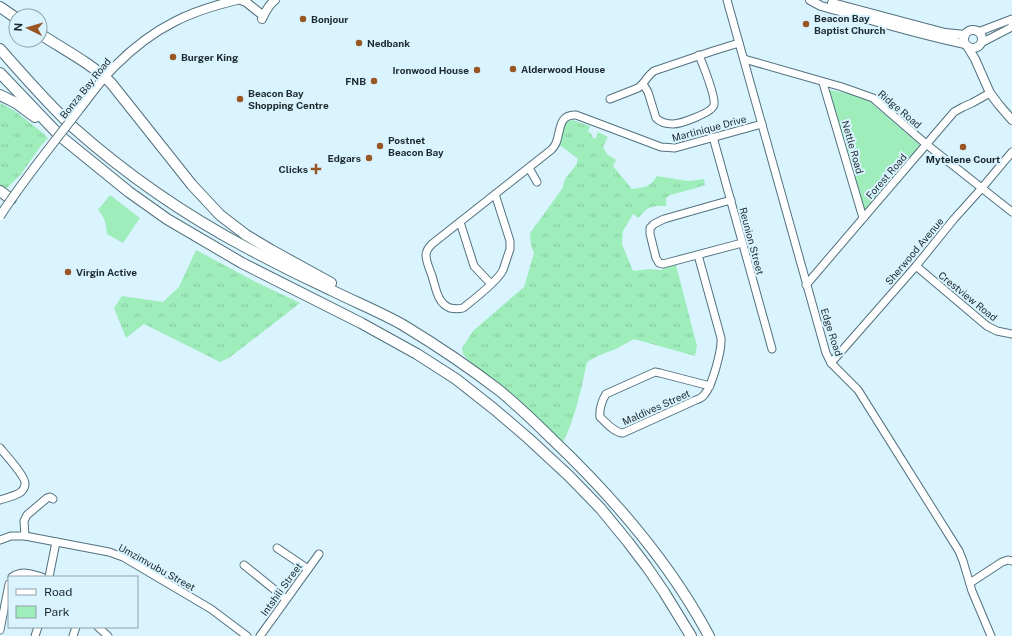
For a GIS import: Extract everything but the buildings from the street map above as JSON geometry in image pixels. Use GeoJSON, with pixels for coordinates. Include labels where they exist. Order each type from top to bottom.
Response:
{"type":"FeatureCollection","features":[{"type":"Feature","properties":{"kind":"highway"},"geometry":{"type":"LineString","coordinates":[[48,39],[105,77],[114,86],[192,186],[220,215],[252,239],[351,294],[370,308]]}},
{"type":"Feature","properties":{"kind":"highway"},"geometry":{"type":"LineString","coordinates":[[0,49],[27,81],[73,126],[103,153],[137,180],[212,229],[248,249],[406,327],[467,367],[501,392],[569,454],[620,507],[677,582],[709,636]]}},
{"type":"Feature","properties":{"kind":"highway"},"geometry":{"type":"LineString","coordinates":[[0,73],[60,136],[88,159]]}},
{"type":"Feature","properties":{"kind":"highway"},"geometry":{"type":"LineString","coordinates":[[0,95],[24,108],[129,192],[167,219],[242,263],[389,337],[456,379],[528,438],[569,476],[601,509],[647,567],[691,636]]}},
{"type":"Feature","properties":{"kind":"highway"},"geometry":{"type":"LineString","coordinates":[[0,191],[11,199]]}},
{"type":"Feature","properties":{"kind":"main road","name":"Bonza Bay Road"},"geometry":{"type":"LineString","coordinates":[[0,216],[11,199],[114,66],[159,30],[192,15],[224,3],[237,0]]}},
{"type":"Feature","properties":{"kind":"main road"},"geometry":{"type":"LineString","coordinates":[[241,0],[250,5],[261,16],[275,0]]}},
{"type":"Feature","properties":{"kind":"main road"},"geometry":{"type":"LineString","coordinates":[[810,0],[821,6],[893,26],[934,37],[966,42]]}},
{"type":"Feature","properties":{"kind":"main road"},"geometry":{"type":"LineString","coordinates":[[820,0],[945,32],[966,42],[972,48],[975,48],[980,44]]}},
{"type":"Feature","properties":{"kind":"main road"},"geometry":{"type":"LineString","coordinates":[[986,83],[981,62],[981,37],[978,32],[972,31],[967,33],[966,42],[975,58],[990,93],[1012,120]]}},
{"type":"Feature","properties":{"kind":"street","name":"Edge Road"},"geometry":{"type":"LineString","coordinates":[[727,0],[806,285],[831,363],[858,390],[959,551],[972,591],[991,636]]}},
{"type":"Feature","properties":{"kind":"street"},"geometry":{"type":"LineString","coordinates":[[978,32],[1012,19]]}},
{"type":"Feature","properties":{"kind":"street"},"geometry":{"type":"LineString","coordinates":[[980,44],[1012,26]]}},
{"type":"Feature","properties":{"kind":"street"},"geometry":{"type":"LineString","coordinates":[[610,99],[641,87],[649,75],[654,71],[739,43]]}},
{"type":"Feature","properties":{"kind":"street"},"geometry":{"type":"LineString","coordinates":[[643,84],[648,92],[658,121],[675,124],[706,113],[714,106],[714,101],[700,55]]}},
{"type":"Feature","properties":{"kind":"street","name":"Ridge Road"},"geometry":{"type":"LineString","coordinates":[[744,60],[849,89],[873,98],[926,144],[1012,212]]}},
{"type":"Feature","properties":{"kind":"street","name":"Nettle Road"},"geometry":{"type":"LineString","coordinates":[[823,83],[863,218]]}},
{"type":"Feature","properties":{"kind":"street","name":"Forest Road"},"geometry":{"type":"LineString","coordinates":[[806,285],[954,112],[974,103],[990,93]]}},
{"type":"Feature","properties":{"kind":"street","name":"Martinique Drive"},"geometry":{"type":"LineString","coordinates":[[529,168],[554,147],[557,142],[562,123],[566,117],[570,115],[576,115],[664,148],[675,148],[762,124]]}},
{"type":"Feature","properties":{"kind":"street","name":"Reunion Street"},"geometry":{"type":"LineString","coordinates":[[714,137],[772,349]]}},
{"type":"Feature","properties":{"kind":"street","name":"Sherwood Avenue"},"geometry":{"type":"LineString","coordinates":[[831,363],[916,266],[954,219],[1012,152]]}},
{"type":"Feature","properties":{"kind":"street"},"geometry":{"type":"LineString","coordinates":[[495,194],[510,245],[502,273],[460,309],[448,307],[440,299],[428,261],[428,248],[495,194],[529,168],[537,182]]}},
{"type":"Feature","properties":{"kind":"street"},"geometry":{"type":"LineString","coordinates":[[731,200],[664,219],[655,223],[651,227],[650,234],[653,247],[658,261],[661,264],[665,264],[742,243]]}},
{"type":"Feature","properties":{"kind":"street"},"geometry":{"type":"LineString","coordinates":[[460,222],[474,266],[491,284]]}},
{"type":"Feature","properties":{"kind":"street","name":"Maldives Street"},"geometry":{"type":"LineString","coordinates":[[698,255],[721,338],[720,351],[710,386],[705,394],[700,398],[623,433],[616,431],[600,417],[606,394],[655,372],[710,386]]}},
{"type":"Feature","properties":{"kind":"street","name":"Crestview Road"},"geometry":{"type":"LineString","coordinates":[[916,266],[988,326],[997,331],[1012,334]]}},
{"type":"Feature","properties":{"kind":"street"},"geometry":{"type":"LineString","coordinates":[[0,448],[18,470],[26,484],[22,491],[18,494],[0,500]]}},
{"type":"Feature","properties":{"kind":"street"},"geometry":{"type":"LineString","coordinates":[[25,536],[24,521],[27,515],[47,498],[50,497],[53,499]]}},
{"type":"Feature","properties":{"kind":"street","name":"Umzimvubu Street"},"geometry":{"type":"LineString","coordinates":[[0,540],[11,536],[25,536],[109,552],[123,557],[211,609],[248,636]]}},
{"type":"Feature","properties":{"kind":"street"},"geometry":{"type":"LineString","coordinates":[[49,576],[56,542]]}},
{"type":"Feature","properties":{"kind":"street"},"geometry":{"type":"LineString","coordinates":[[277,548],[308,569]]}},
{"type":"Feature","properties":{"kind":"street","name":"Intshili Street"},"geometry":{"type":"LineString","coordinates":[[260,636],[319,554]]}},
{"type":"Feature","properties":{"kind":"street"},"geometry":{"type":"LineString","coordinates":[[970,583],[1002,562],[1008,560],[1012,561]]}},
{"type":"Feature","properties":{"kind":"street"},"geometry":{"type":"LineString","coordinates":[[244,565],[286,599]]}},
{"type":"Feature","properties":{"kind":"street"},"geometry":{"type":"LineString","coordinates":[[14,576],[25,573],[38,576]]}},
{"type":"Feature","properties":{"kind":"street"},"geometry":{"type":"LineString","coordinates":[[0,630],[3,601],[8,587]]}},
{"type":"Feature","properties":{"kind":"street"},"geometry":{"type":"LineString","coordinates":[[99,628],[108,636]]}},
{"type":"Feature","properties":{"kind":"green space"},"geometry":{"type":"Polygon","coordinates":[[[829,91],[855,95],[868,100],[920,146],[866,209],[863,208],[829,91]]]}},
{"type":"Feature","properties":{"kind":"green space"},"geometry":{"type":"Polygon","coordinates":[[[0,103],[15,111],[48,138],[21,174],[6,189],[0,187],[0,103]]]}},
{"type":"Feature","properties":{"kind":"green space"},"geometry":{"type":"Polygon","coordinates":[[[572,120],[590,126],[588,132],[591,133],[595,139],[598,132],[608,137],[603,147],[607,154],[616,160],[613,166],[632,189],[640,188],[652,183],[657,176],[688,181],[704,179],[705,185],[670,195],[666,198],[666,206],[656,206],[650,208],[638,218],[633,214],[623,231],[622,244],[633,271],[650,269],[662,270],[664,268],[676,265],[697,346],[695,356],[634,339],[587,362],[575,413],[563,442],[532,413],[476,369],[463,354],[462,348],[473,331],[524,287],[534,253],[531,246],[530,233],[562,189],[565,179],[576,165],[578,159],[557,143],[563,126],[568,121],[572,120]]]}},
{"type":"Feature","properties":{"kind":"green space"},"geometry":{"type":"Polygon","coordinates":[[[110,195],[140,218],[123,243],[107,234],[104,218],[98,210],[110,195]]]}},
{"type":"Feature","properties":{"kind":"green space"},"geometry":{"type":"Polygon","coordinates":[[[196,250],[258,283],[300,303],[229,358],[220,362],[144,324],[126,338],[114,308],[122,296],[163,302],[179,287],[196,250]]]}},
{"type":"Feature","properties":{"kind":"place","name":"Bonjour"},"geometry":{"type":"Point","coordinates":[303,19]}},
{"type":"Feature","properties":{"kind":"place","name":"Beacon Bay Baptist Church"},"geometry":{"type":"Point","coordinates":[806,24]}},
{"type":"Feature","properties":{"kind":"place","name":"Nedbank"},"geometry":{"type":"Point","coordinates":[359,43]}},
{"type":"Feature","properties":{"kind":"place","name":"Burger King"},"geometry":{"type":"Point","coordinates":[173,57]}},
{"type":"Feature","properties":{"kind":"place","name":"Alderwood House"},"geometry":{"type":"Point","coordinates":[513,69]}},
{"type":"Feature","properties":{"kind":"place","name":"Ironwood House"},"geometry":{"type":"Point","coordinates":[477,70]}},
{"type":"Feature","properties":{"kind":"place","name":"FNB"},"geometry":{"type":"Point","coordinates":[374,81]}},
{"type":"Feature","properties":{"kind":"place","name":"Beacon Bay Shopping Centre"},"geometry":{"type":"Point","coordinates":[240,99]}},
{"type":"Feature","properties":{"kind":"place","name":"Postnet Beacon Bay"},"geometry":{"type":"Point","coordinates":[380,146]}},
{"type":"Feature","properties":{"kind":"place","name":"Mytelene Court"},"geometry":{"type":"Point","coordinates":[963,147]}},
{"type":"Feature","properties":{"kind":"place","name":"Edgars"},"geometry":{"type":"Point","coordinates":[369,158]}},
{"type":"Feature","properties":{"kind":"place","name":"Clicks"},"geometry":{"type":"Point","coordinates":[316,169]}},
{"type":"Feature","properties":{"kind":"place","name":"Virgin Active"},"geometry":{"type":"Point","coordinates":[68,272]}}]}
